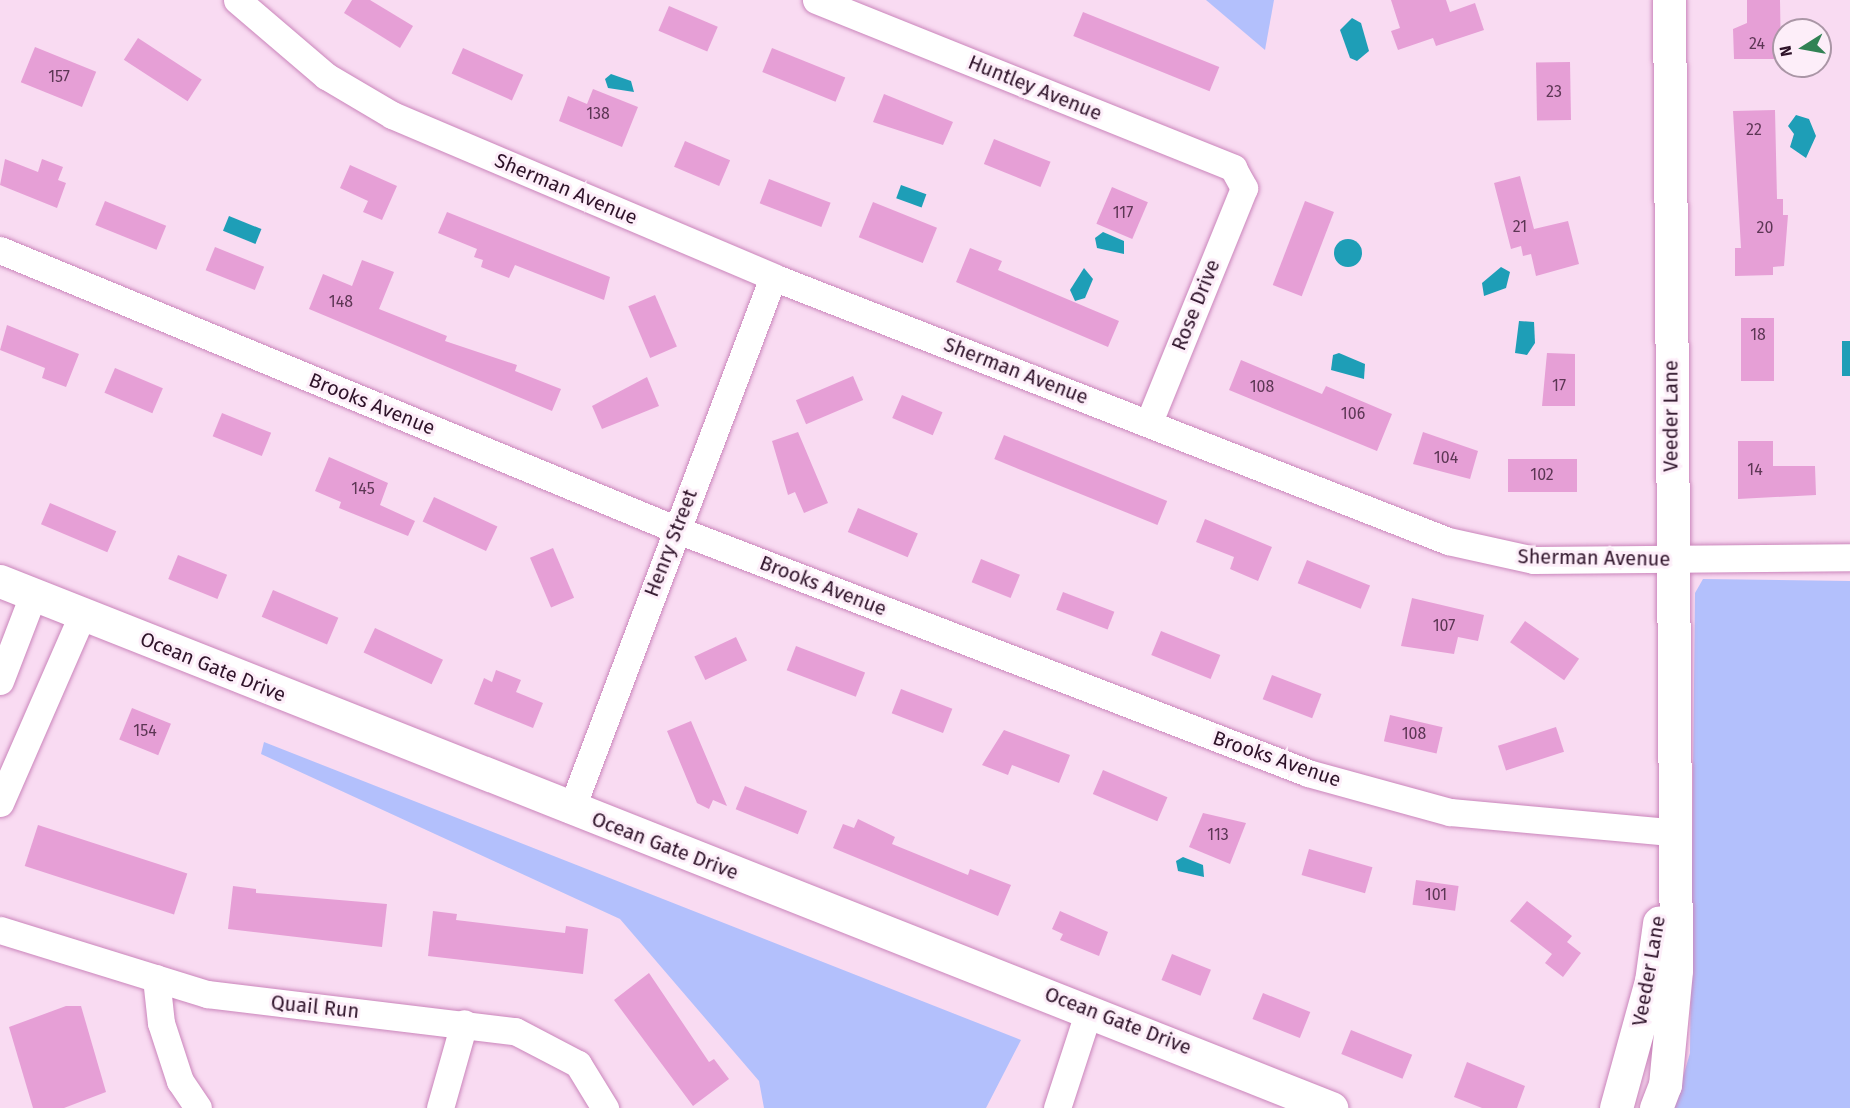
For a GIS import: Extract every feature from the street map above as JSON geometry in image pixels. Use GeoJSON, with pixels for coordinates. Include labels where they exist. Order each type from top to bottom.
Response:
{"type":"FeatureCollection","features":[{"type":"Feature","properties":{"kind":"main road","name":"Veeder Lane"},"geometry":{"type":"LineString","coordinates":[[1656,1108],[1665,1085],[1676,970],[1671,832],[1669,0]]}},
{"type":"Feature","properties":{"kind":"main road","name":"Ocean Gate Drive"},"geometry":{"type":"LineString","coordinates":[[0,581],[571,810],[1089,1010],[1331,1108]]}},
{"type":"Feature","properties":{"kind":"main road","name":"Veeder Lane"},"geometry":{"type":"LineString","coordinates":[[1616,1108],[1651,981],[1671,832]]}},
{"type":"Feature","properties":{"kind":"street","name":"Sherman Avenue"},"geometry":{"type":"LineString","coordinates":[[237,0],[326,76],[392,115],[773,277],[1149,422],[1448,541],[1495,554],[1534,560],[1850,557]]}},
{"type":"Feature","properties":{"kind":"street","name":"Huntley Avenue"},"geometry":{"type":"LineString","coordinates":[[816,0],[1233,168],[1244,188]]}},
{"type":"Feature","properties":{"kind":"street","name":"Rose Drive"},"geometry":{"type":"LineString","coordinates":[[1149,422],[1244,188]]}},
{"type":"Feature","properties":{"kind":"street","name":"Brooks Avenue"},"geometry":{"type":"LineString","coordinates":[[0,250],[675,529],[1308,773],[1450,812],[1671,832]]}},
{"type":"Feature","properties":{"kind":"street","name":"Henry Street"},"geometry":{"type":"LineString","coordinates":[[571,810],[675,529],[773,277]]}},
{"type":"Feature","properties":{"kind":"street"},"geometry":{"type":"LineString","coordinates":[[0,681],[33,595]]}},
{"type":"Feature","properties":{"kind":"street"},"geometry":{"type":"LineString","coordinates":[[0,803],[82,615]]}},
{"type":"Feature","properties":{"kind":"street","name":"Quail Run"},"geometry":{"type":"LineString","coordinates":[[0,930],[207,994],[464,1023],[515,1031],[556,1048],[578,1064],[605,1108]]}},
{"type":"Feature","properties":{"kind":"street"},"geometry":{"type":"LineString","coordinates":[[156,978],[160,1023],[180,1081],[198,1108]]}},
{"type":"Feature","properties":{"kind":"street"},"geometry":{"type":"LineString","coordinates":[[1057,1108],[1089,1010]]}},
{"type":"Feature","properties":{"kind":"street"},"geometry":{"type":"LineString","coordinates":[[440,1108],[464,1023]]}},
{"type":"Feature","properties":{"kind":"shaded area"},"geometry":{"type":"Polygon","coordinates":[[[1206,0],[1274,0],[1265,50],[1206,0]]]}},
{"type":"Feature","properties":{"kind":"shaded area"},"geometry":{"type":"Polygon","coordinates":[[[1352,18],[1361,23],[1369,51],[1357,61],[1350,58],[1340,30],[1352,18]]]}},
{"type":"Feature","properties":{"kind":"shaded area"},"geometry":{"type":"Polygon","coordinates":[[[611,74],[631,81],[634,92],[608,88],[605,79],[611,74]]]}},
{"type":"Feature","properties":{"kind":"shaded area"},"geometry":{"type":"Polygon","coordinates":[[[1796,115],[1809,119],[1816,136],[1806,158],[1790,147],[1794,134],[1788,126],[1796,115]]]}},
{"type":"Feature","properties":{"kind":"shaded area"},"geometry":{"type":"Polygon","coordinates":[[[901,185],[926,194],[922,207],[896,198],[901,185]]]}},
{"type":"Feature","properties":{"kind":"shaded area"},"geometry":{"type":"Polygon","coordinates":[[[229,216],[261,229],[255,244],[223,231],[229,216]]]}},
{"type":"Feature","properties":{"kind":"shaded area"},"geometry":{"type":"Polygon","coordinates":[[[1103,232],[1124,241],[1124,254],[1097,248],[1095,238],[1103,232]]]}},
{"type":"Feature","properties":{"kind":"shaded area"},"geometry":{"type":"Polygon","coordinates":[[[1348,239],[1358,243],[1362,253],[1358,263],[1348,267],[1338,263],[1334,253],[1338,243],[1348,239]]]}},
{"type":"Feature","properties":{"kind":"shaded area"},"geometry":{"type":"Polygon","coordinates":[[[1501,267],[1510,272],[1506,288],[1484,296],[1482,283],[1501,267]]]}},
{"type":"Feature","properties":{"kind":"shaded area"},"geometry":{"type":"Polygon","coordinates":[[[1084,268],[1093,279],[1085,298],[1075,301],[1070,290],[1084,268]]]}},
{"type":"Feature","properties":{"kind":"shaded area"},"geometry":{"type":"Polygon","coordinates":[[[1519,321],[1534,322],[1535,343],[1527,355],[1515,353],[1519,321]]]}},
{"type":"Feature","properties":{"kind":"shaded area"},"geometry":{"type":"Polygon","coordinates":[[[1842,341],[1850,341],[1850,376],[1842,376],[1842,341]]]}},
{"type":"Feature","properties":{"kind":"shaded area"},"geometry":{"type":"Polygon","coordinates":[[[1339,353],[1365,364],[1364,379],[1331,370],[1333,355],[1339,353]]]}},
{"type":"Feature","properties":{"kind":"shaded area"},"geometry":{"type":"Polygon","coordinates":[[[1703,579],[1850,581],[1850,1108],[1674,1108],[1690,1053],[1695,593],[1703,579]]]}},
{"type":"Feature","properties":{"kind":"shaded area"},"geometry":{"type":"Polygon","coordinates":[[[264,742],[1021,1040],[986,1108],[764,1108],[759,1081],[620,919],[261,754],[264,742]]]}},
{"type":"Feature","properties":{"kind":"shaded area"},"geometry":{"type":"Polygon","coordinates":[[[1183,857],[1203,865],[1204,877],[1178,871],[1176,861],[1183,857]]]}},
{"type":"Feature","properties":{"kind":"building"},"geometry":{"type":"Polygon","coordinates":[[[352,0],[370,0],[413,26],[400,48],[344,13],[352,0]]]}},
{"type":"Feature","properties":{"kind":"building"},"geometry":{"type":"Polygon","coordinates":[[[1391,0],[1446,0],[1450,12],[1475,3],[1484,30],[1436,46],[1433,38],[1398,50],[1391,31],[1400,28],[1391,0]]]}},
{"type":"Feature","properties":{"kind":"building"},"geometry":{"type":"Polygon","coordinates":[[[1747,0],[1780,0],[1780,18],[1772,18],[1772,59],[1734,59],[1733,29],[1747,23],[1747,0]]]}},
{"type":"Feature","properties":{"kind":"building"},"geometry":{"type":"Polygon","coordinates":[[[669,6],[718,27],[707,52],[658,31],[669,6]]]}},
{"type":"Feature","properties":{"kind":"building"},"geometry":{"type":"Polygon","coordinates":[[[1083,12],[1219,67],[1210,91],[1073,36],[1083,12]]]}},
{"type":"Feature","properties":{"kind":"building"},"geometry":{"type":"Polygon","coordinates":[[[138,38],[202,79],[188,101],[124,60],[138,38]]]}},
{"type":"Feature","properties":{"kind":"building"},"geometry":{"type":"Polygon","coordinates":[[[35,47],[96,72],[82,107],[21,82],[35,47]]]}},
{"type":"Feature","properties":{"kind":"building"},"geometry":{"type":"Polygon","coordinates":[[[463,48],[523,75],[512,100],[452,74],[463,48]]]}},
{"type":"Feature","properties":{"kind":"building"},"geometry":{"type":"Polygon","coordinates":[[[772,48],[845,78],[836,102],[762,72],[772,48]]]}},
{"type":"Feature","properties":{"kind":"building"},"geometry":{"type":"Polygon","coordinates":[[[1570,62],[1571,120],[1537,121],[1536,63],[1570,62]]]}},
{"type":"Feature","properties":{"kind":"building"},"geometry":{"type":"Polygon","coordinates":[[[593,89],[638,107],[622,147],[559,121],[568,96],[587,104],[593,89]]]}},
{"type":"Feature","properties":{"kind":"building"},"geometry":{"type":"Polygon","coordinates":[[[884,94],[953,122],[943,145],[873,122],[884,94]]]}},
{"type":"Feature","properties":{"kind":"building"},"geometry":{"type":"Polygon","coordinates":[[[1775,110],[1777,199],[1783,199],[1783,215],[1788,215],[1784,266],[1773,267],[1773,275],[1735,276],[1735,248],[1741,248],[1733,111],[1775,110]]]}},
{"type":"Feature","properties":{"kind":"building"},"geometry":{"type":"Polygon","coordinates":[[[994,139],[1051,162],[1040,187],[984,164],[994,139]]]}},
{"type":"Feature","properties":{"kind":"building"},"geometry":{"type":"Polygon","coordinates":[[[685,141],[730,160],[719,186],[674,167],[685,141]]]}},
{"type":"Feature","properties":{"kind":"building"},"geometry":{"type":"Polygon","coordinates":[[[5,159],[38,172],[42,159],[63,167],[58,180],[66,183],[57,208],[0,185],[5,159]]]}},
{"type":"Feature","properties":{"kind":"building"},"geometry":{"type":"Polygon","coordinates":[[[350,165],[397,186],[382,220],[363,212],[368,201],[340,188],[350,165]]]}},
{"type":"Feature","properties":{"kind":"building"},"geometry":{"type":"Polygon","coordinates":[[[1520,176],[1534,229],[1568,221],[1579,264],[1536,276],[1531,254],[1523,256],[1521,246],[1511,249],[1494,183],[1520,176]]]}},
{"type":"Feature","properties":{"kind":"building"},"geometry":{"type":"Polygon","coordinates":[[[769,179],[831,203],[821,227],[760,203],[769,179]]]}},
{"type":"Feature","properties":{"kind":"building"},"geometry":{"type":"Polygon","coordinates":[[[1112,187],[1148,202],[1132,239],[1096,224],[1112,187]]]}},
{"type":"Feature","properties":{"kind":"building"},"geometry":{"type":"Polygon","coordinates":[[[105,201],[166,226],[156,250],[95,225],[105,201]]]}},
{"type":"Feature","properties":{"kind":"building"},"geometry":{"type":"Polygon","coordinates":[[[1305,201],[1334,212],[1302,296],[1273,285],[1305,201]]]}},
{"type":"Feature","properties":{"kind":"building"},"geometry":{"type":"Polygon","coordinates":[[[873,202],[937,228],[923,263],[859,237],[873,202]]]}},
{"type":"Feature","properties":{"kind":"building"},"geometry":{"type":"Polygon","coordinates":[[[447,212],[610,277],[604,300],[515,265],[509,278],[481,267],[483,260],[474,257],[477,249],[438,233],[447,212]]]}},
{"type":"Feature","properties":{"kind":"building"},"geometry":{"type":"Polygon","coordinates":[[[215,247],[264,267],[255,290],[206,270],[215,247]]]}},
{"type":"Feature","properties":{"kind":"building"},"geometry":{"type":"Polygon","coordinates":[[[970,248],[1002,261],[998,270],[1119,321],[1108,347],[956,282],[970,248]]]}},
{"type":"Feature","properties":{"kind":"building"},"geometry":{"type":"Polygon","coordinates":[[[362,260],[394,272],[379,309],[447,336],[445,341],[517,365],[515,371],[561,389],[552,411],[309,309],[323,274],[352,286],[362,260]]]}},
{"type":"Feature","properties":{"kind":"building"},"geometry":{"type":"Polygon","coordinates":[[[655,295],[677,347],[650,358],[628,306],[655,295]]]}},
{"type":"Feature","properties":{"kind":"building"},"geometry":{"type":"Polygon","coordinates":[[[1741,318],[1774,318],[1774,381],[1741,381],[1741,318]]]}},
{"type":"Feature","properties":{"kind":"building"},"geometry":{"type":"Polygon","coordinates":[[[7,325],[79,354],[66,387],[42,378],[45,368],[0,350],[7,325]]]}},
{"type":"Feature","properties":{"kind":"building"},"geometry":{"type":"Polygon","coordinates":[[[1547,353],[1575,354],[1575,406],[1542,406],[1547,353]]]}},
{"type":"Feature","properties":{"kind":"building"},"geometry":{"type":"Polygon","coordinates":[[[1241,360],[1322,394],[1326,386],[1392,414],[1377,451],[1229,390],[1241,360]]]}},
{"type":"Feature","properties":{"kind":"building"},"geometry":{"type":"Polygon","coordinates":[[[115,368],[163,388],[152,413],[104,393],[115,368]]]}},
{"type":"Feature","properties":{"kind":"building"},"geometry":{"type":"Polygon","coordinates":[[[853,376],[863,400],[806,424],[796,400],[853,376]]]}},
{"type":"Feature","properties":{"kind":"building"},"geometry":{"type":"Polygon","coordinates":[[[647,377],[659,406],[602,429],[592,406],[647,377]]]}},
{"type":"Feature","properties":{"kind":"building"},"geometry":{"type":"Polygon","coordinates":[[[902,395],[943,412],[933,435],[892,418],[902,395]]]}},
{"type":"Feature","properties":{"kind":"building"},"geometry":{"type":"Polygon","coordinates":[[[222,413],[271,433],[262,456],[213,436],[222,413]]]}},
{"type":"Feature","properties":{"kind":"building"},"geometry":{"type":"Polygon","coordinates":[[[798,432],[828,503],[804,513],[795,492],[788,495],[772,441],[798,432]]]}},
{"type":"Feature","properties":{"kind":"building"},"geometry":{"type":"Polygon","coordinates":[[[1423,432],[1478,451],[1470,479],[1413,464],[1423,432]]]}},
{"type":"Feature","properties":{"kind":"building"},"geometry":{"type":"Polygon","coordinates":[[[1004,435],[1167,501],[1157,525],[994,459],[1004,435]]]}},
{"type":"Feature","properties":{"kind":"building"},"geometry":{"type":"Polygon","coordinates":[[[1738,441],[1773,441],[1773,466],[1815,466],[1816,495],[1738,499],[1738,441]]]}},
{"type":"Feature","properties":{"kind":"building"},"geometry":{"type":"Polygon","coordinates":[[[329,457],[388,483],[380,505],[415,521],[408,536],[339,508],[341,502],[315,491],[329,457]]]}},
{"type":"Feature","properties":{"kind":"building"},"geometry":{"type":"Polygon","coordinates":[[[1508,459],[1577,459],[1577,492],[1508,492],[1508,459]]]}},
{"type":"Feature","properties":{"kind":"building"},"geometry":{"type":"Polygon","coordinates":[[[434,497],[497,527],[486,551],[423,521],[434,497]]]}},
{"type":"Feature","properties":{"kind":"building"},"geometry":{"type":"Polygon","coordinates":[[[50,503],[116,531],[107,552],[41,524],[50,503]]]}},
{"type":"Feature","properties":{"kind":"building"},"geometry":{"type":"Polygon","coordinates":[[[858,508],[918,533],[908,557],[848,532],[858,508]]]}},
{"type":"Feature","properties":{"kind":"building"},"geometry":{"type":"Polygon","coordinates":[[[1205,519],[1272,547],[1258,581],[1230,569],[1234,557],[1196,542],[1205,519]]]}},
{"type":"Feature","properties":{"kind":"building"},"geometry":{"type":"Polygon","coordinates":[[[553,548],[574,598],[551,607],[530,558],[553,548]]]}},
{"type":"Feature","properties":{"kind":"building"},"geometry":{"type":"Polygon","coordinates":[[[178,555],[227,575],[217,599],[168,579],[178,555]]]}},
{"type":"Feature","properties":{"kind":"building"},"geometry":{"type":"Polygon","coordinates":[[[981,559],[1020,575],[1011,598],[972,582],[981,559]]]}},
{"type":"Feature","properties":{"kind":"building"},"geometry":{"type":"Polygon","coordinates":[[[1307,560],[1370,585],[1361,609],[1298,583],[1307,560]]]}},
{"type":"Feature","properties":{"kind":"building"},"geometry":{"type":"Polygon","coordinates":[[[273,590],[338,618],[327,644],[262,617],[273,590]]]}},
{"type":"Feature","properties":{"kind":"building"},"geometry":{"type":"Polygon","coordinates":[[[1063,592],[1114,612],[1108,629],[1056,610],[1063,592]]]}},
{"type":"Feature","properties":{"kind":"building"},"geometry":{"type":"Polygon","coordinates":[[[1412,598],[1484,615],[1478,641],[1458,637],[1454,654],[1401,646],[1412,598]]]}},
{"type":"Feature","properties":{"kind":"building"},"geometry":{"type":"Polygon","coordinates":[[[1525,621],[1579,659],[1564,680],[1510,642],[1525,621]]]}},
{"type":"Feature","properties":{"kind":"building"},"geometry":{"type":"Polygon","coordinates":[[[375,628],[443,660],[432,684],[364,652],[375,628]]]}},
{"type":"Feature","properties":{"kind":"building"},"geometry":{"type":"Polygon","coordinates":[[[1161,631],[1220,655],[1211,679],[1151,655],[1161,631]]]}},
{"type":"Feature","properties":{"kind":"building"},"geometry":{"type":"Polygon","coordinates":[[[736,637],[747,661],[705,680],[694,656],[736,637]]]}},
{"type":"Feature","properties":{"kind":"building"},"geometry":{"type":"Polygon","coordinates":[[[796,646],[865,673],[856,697],[787,670],[796,646]]]}},
{"type":"Feature","properties":{"kind":"building"},"geometry":{"type":"Polygon","coordinates":[[[496,670],[521,680],[516,692],[543,703],[533,728],[474,704],[484,678],[492,682],[496,670]]]}},
{"type":"Feature","properties":{"kind":"building"},"geometry":{"type":"Polygon","coordinates":[[[1272,675],[1321,694],[1312,718],[1263,699],[1272,675]]]}},
{"type":"Feature","properties":{"kind":"building"},"geometry":{"type":"Polygon","coordinates":[[[901,689],[952,709],[943,733],[892,713],[901,689]]]}},
{"type":"Feature","properties":{"kind":"building"},"geometry":{"type":"Polygon","coordinates":[[[132,708],[171,724],[158,755],[119,740],[132,708]]]}},
{"type":"Feature","properties":{"kind":"building"},"geometry":{"type":"Polygon","coordinates":[[[1390,715],[1443,727],[1437,753],[1384,741],[1390,715]]]}},
{"type":"Feature","properties":{"kind":"building"},"geometry":{"type":"Polygon","coordinates":[[[691,721],[727,806],[713,800],[709,809],[697,803],[667,731],[691,721]]]}},
{"type":"Feature","properties":{"kind":"building"},"geometry":{"type":"Polygon","coordinates":[[[1556,727],[1564,752],[1506,771],[1498,746],[1556,727]]]}},
{"type":"Feature","properties":{"kind":"building"},"geometry":{"type":"Polygon","coordinates":[[[1004,730],[1070,755],[1059,783],[1012,765],[1008,775],[982,765],[1004,730]]]}},
{"type":"Feature","properties":{"kind":"building"},"geometry":{"type":"Polygon","coordinates":[[[1103,770],[1167,797],[1157,821],[1093,794],[1103,770]]]}},
{"type":"Feature","properties":{"kind":"building"},"geometry":{"type":"Polygon","coordinates":[[[745,786],[807,811],[798,834],[736,809],[745,786]]]}},
{"type":"Feature","properties":{"kind":"building"},"geometry":{"type":"Polygon","coordinates":[[[1203,813],[1246,823],[1230,864],[1189,847],[1203,813]]]}},
{"type":"Feature","properties":{"kind":"building"},"geometry":{"type":"Polygon","coordinates":[[[858,819],[895,837],[892,844],[968,875],[970,869],[1011,885],[998,916],[833,848],[843,824],[854,828],[858,819]]]}},
{"type":"Feature","properties":{"kind":"building"},"geometry":{"type":"Polygon","coordinates":[[[38,825],[187,874],[174,914],[25,866],[38,825]]]}},
{"type":"Feature","properties":{"kind":"building"},"geometry":{"type":"Polygon","coordinates":[[[1309,849],[1372,867],[1365,893],[1302,875],[1309,849]]]}},
{"type":"Feature","properties":{"kind":"building"},"geometry":{"type":"Polygon","coordinates":[[[1416,880],[1459,886],[1455,911],[1413,905],[1416,880]]]}},
{"type":"Feature","properties":{"kind":"building"},"geometry":{"type":"Polygon","coordinates":[[[233,886],[256,889],[256,893],[387,904],[382,947],[228,929],[233,886]]]}},
{"type":"Feature","properties":{"kind":"building"},"geometry":{"type":"Polygon","coordinates":[[[1527,901],[1572,936],[1567,942],[1581,953],[1563,977],[1545,963],[1552,954],[1510,921],[1527,901]]]}},
{"type":"Feature","properties":{"kind":"building"},"geometry":{"type":"Polygon","coordinates":[[[433,911],[457,914],[456,920],[565,933],[566,926],[588,929],[583,974],[428,956],[433,911]]]}},
{"type":"Feature","properties":{"kind":"building"},"geometry":{"type":"Polygon","coordinates":[[[1060,911],[1108,932],[1099,956],[1060,940],[1063,934],[1052,929],[1060,911]]]}},
{"type":"Feature","properties":{"kind":"building"},"geometry":{"type":"Polygon","coordinates":[[[1172,954],[1211,970],[1200,996],[1162,980],[1172,954]]]}},
{"type":"Feature","properties":{"kind":"building"},"geometry":{"type":"Polygon","coordinates":[[[649,973],[709,1062],[714,1059],[729,1079],[693,1106],[614,1000],[649,973]]]}},
{"type":"Feature","properties":{"kind":"building"},"geometry":{"type":"Polygon","coordinates":[[[1263,993],[1310,1012],[1300,1038],[1253,1019],[1263,993]]]}},
{"type":"Feature","properties":{"kind":"building"},"geometry":{"type":"Polygon","coordinates":[[[66,1006],[81,1006],[106,1092],[64,1108],[33,1108],[9,1027],[66,1006]]]}},
{"type":"Feature","properties":{"kind":"building"},"geometry":{"type":"Polygon","coordinates":[[[1351,1030],[1412,1055],[1402,1079],[1341,1054],[1351,1030]]]}},
{"type":"Feature","properties":{"kind":"building"},"geometry":{"type":"Polygon","coordinates":[[[1467,1062],[1525,1086],[1517,1108],[1482,1108],[1454,1097],[1467,1062]]]}}]}
